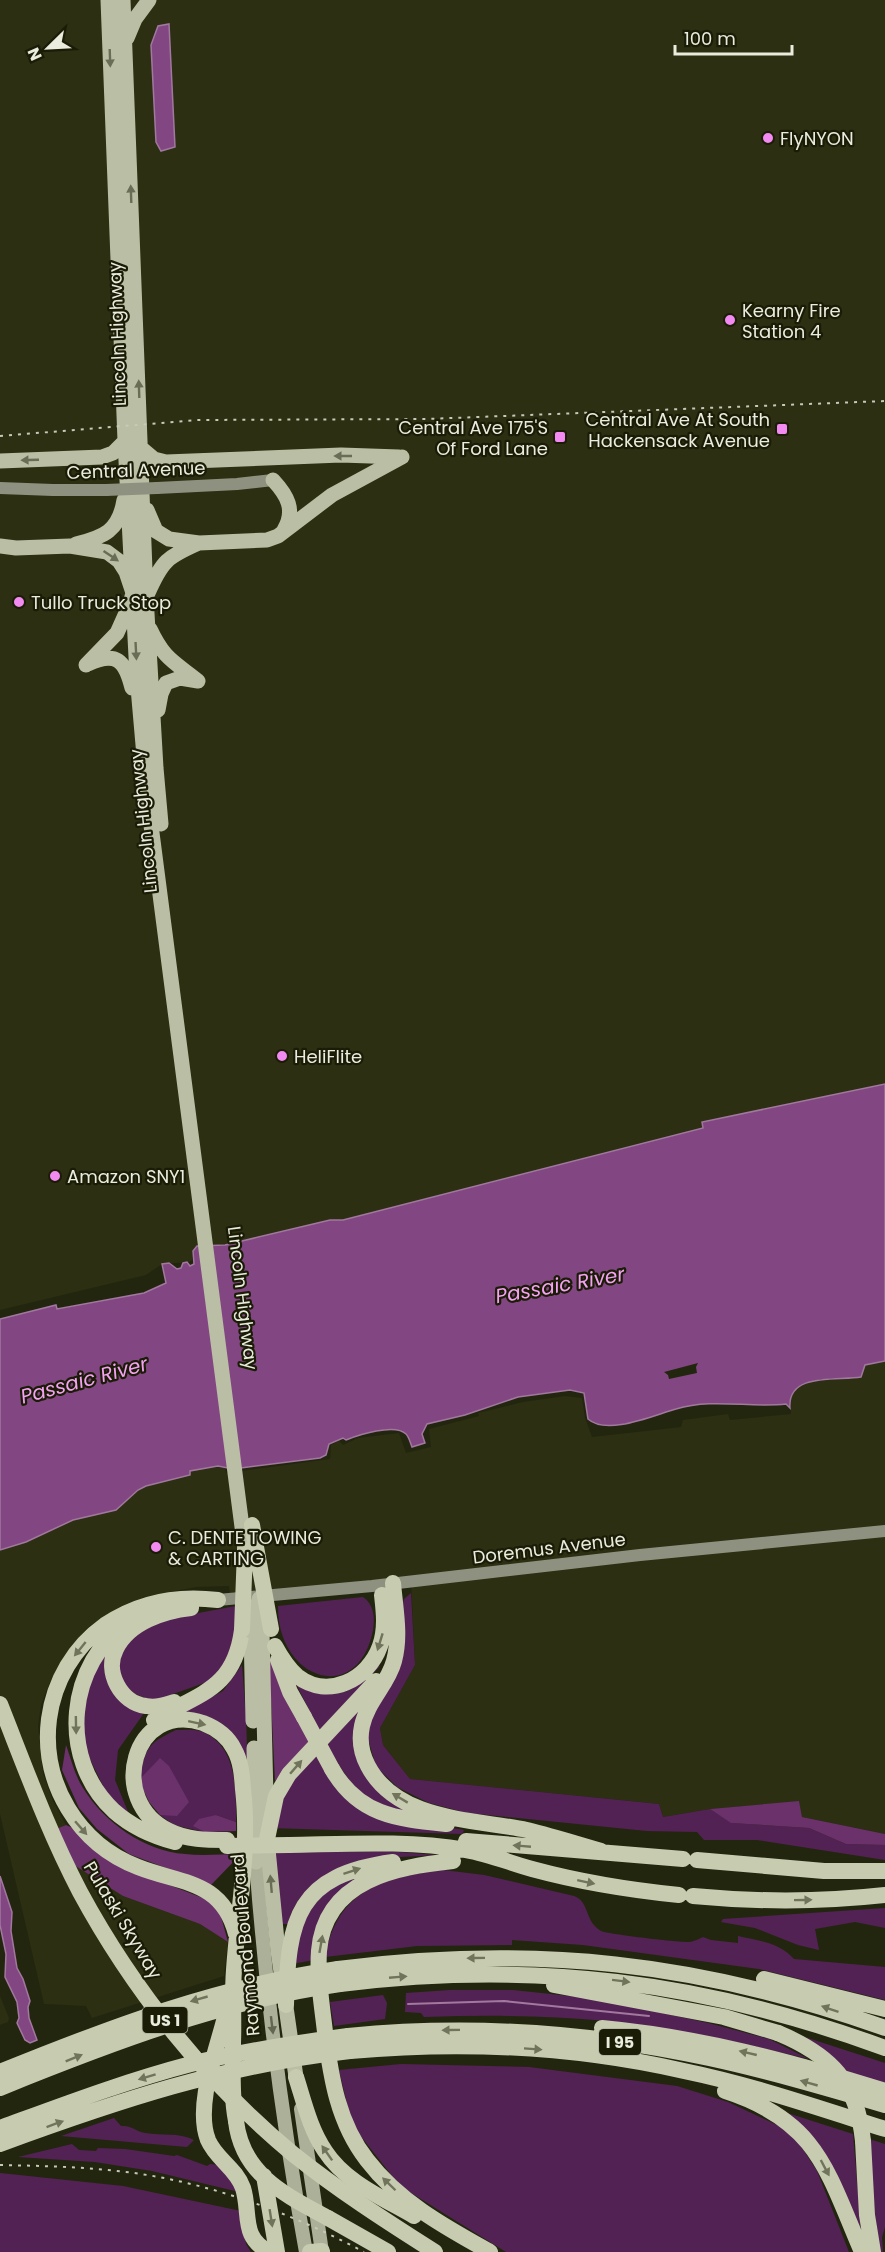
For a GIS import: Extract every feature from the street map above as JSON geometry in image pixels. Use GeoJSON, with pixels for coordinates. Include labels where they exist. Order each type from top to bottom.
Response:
{"type":"FeatureCollection","features":[{"type":"Feature","properties":{"kind":"highway","name":"Lincoln Highway"},"geometry":{"type":"LineString","coordinates":[[108,0],[125,441],[140,594],[147,729],[163,879],[245,1551]]}},
{"type":"Feature","properties":{"kind":"highway","name":"Lincoln Highway"},"geometry":{"type":"LineString","coordinates":[[123,0],[143,499],[140,594],[148,625],[147,729]]}},
{"type":"Feature","properties":{"kind":"highway"},"geometry":{"type":"LineString","coordinates":[[125,44],[135,19],[149,0]]}},
{"type":"Feature","properties":{"kind":"highway"},"geometry":{"type":"LineString","coordinates":[[0,461],[102,457],[113,453],[125,441]]}},
{"type":"Feature","properties":{"kind":"highway"},"geometry":{"type":"LineString","coordinates":[[141,448],[154,459],[166,462],[341,455],[402,457],[332,495],[275,538],[267,540],[199,543],[169,539],[158,534],[152,525],[143,499]]}},
{"type":"Feature","properties":{"kind":"highway"},"geometry":{"type":"LineString","coordinates":[[70,546],[99,538],[116,525],[122,513],[128,477]]}},
{"type":"Feature","properties":{"kind":"highway"},"geometry":{"type":"LineString","coordinates":[[273,480],[285,494],[289,506],[290,518],[284,530]]}},
{"type":"Feature","properties":{"kind":"highway"},"geometry":{"type":"LineString","coordinates":[[147,729],[122,663],[115,658],[107,657],[86,665],[117,633],[140,594],[168,559],[199,543]]}},
{"type":"Feature","properties":{"kind":"highway"},"geometry":{"type":"LineString","coordinates":[[0,546],[16,548],[70,546],[102,550],[112,554],[140,594]]}},
{"type":"Feature","properties":{"kind":"highway"},"geometry":{"type":"LineString","coordinates":[[147,729],[166,683],[180,678],[198,681],[164,655],[148,625]]}},
{"type":"Feature","properties":{"kind":"highway","name":"Lincoln Highway"},"geometry":{"type":"LineString","coordinates":[[163,879],[252,1525]]}},
{"type":"Feature","properties":{"kind":"highway"},"geometry":{"type":"LineString","coordinates":[[164,1839],[145,1824],[132,1808],[124,1786],[125,1764],[129,1748],[144,1727],[217,1684],[229,1671],[237,1653],[256,1631],[252,1525]]}},
{"type":"Feature","properties":{"kind":"highway"},"geometry":{"type":"LineString","coordinates":[[245,1551],[256,1631],[275,1646],[287,1666],[308,1682],[326,1687],[344,1684],[354,1679],[371,1662],[382,1640],[387,1584]]}},
{"type":"Feature","properties":{"kind":"highway"},"geometry":{"type":"LineString","coordinates":[[387,1584],[396,1643],[394,1661],[362,1725],[361,1747],[367,1765],[384,1787],[412,1805],[434,1812],[539,1833],[601,1851]]}},
{"type":"Feature","properties":{"kind":"highway"},"geometry":{"type":"LineString","coordinates":[[218,1600],[196,1597],[137,1608],[111,1621],[85,1641],[70,1661],[59,1682],[50,1708],[48,1741],[51,1769],[60,1794],[68,1810],[91,1838],[130,1864],[193,1884],[209,1892],[226,1909],[237,1940]]}},
{"type":"Feature","properties":{"kind":"highway"},"geometry":{"type":"LineString","coordinates":[[201,1694],[165,1705],[152,1707],[140,1705],[118,1688],[113,1676],[113,1656],[121,1641],[142,1624],[170,1612],[218,1600]]}},
{"type":"Feature","properties":{"kind":"highway"},"geometry":{"type":"LineString","coordinates":[[165,1601],[127,1622],[96,1653],[85,1674],[78,1696],[76,1725],[83,1763],[103,1798],[127,1822],[164,1839],[193,1846],[408,1837],[825,1871],[885,1871]]}},
{"type":"Feature","properties":{"kind":"highway","name":"Raymond Boulevard"},"geometry":{"type":"LineString","coordinates":[[256,1631],[267,1839],[296,2077]]}},
{"type":"Feature","properties":{"kind":"highway","name":"Raymond Boulevard"},"geometry":{"type":"LineString","coordinates":[[256,1631],[256,1862]]}},
{"type":"Feature","properties":{"kind":"highway"},"geometry":{"type":"LineString","coordinates":[[267,1839],[274,1802],[282,1785],[294,1769],[376,1682],[396,1643]]}},
{"type":"Feature","properties":{"kind":"highway"},"geometry":{"type":"LineString","coordinates":[[275,1646],[287,1684],[304,1717],[332,1769],[353,1796],[381,1813],[417,1821],[496,1826]]}},
{"type":"Feature","properties":{"kind":"highway","name":"Pulaski Skyway"},"geometry":{"type":"LineString","coordinates":[[0,1704],[44,1816],[80,1892],[124,1965],[175,2034],[231,2096],[293,2154],[362,2206],[435,2252]]}},
{"type":"Feature","properties":{"kind":"highway"},"geometry":{"type":"LineString","coordinates":[[226,1843],[195,1839],[170,1832],[153,1820],[140,1803],[132,1777],[134,1759],[147,1737],[161,1726],[184,1720],[204,1723],[222,1734],[233,1746],[241,1771],[246,1824],[234,1972],[233,2092],[245,2150],[263,2177],[282,2192],[388,2252]]}},
{"type":"Feature","properties":{"kind":"highway","name":"Pulaski Skyway"},"geometry":{"type":"LineString","coordinates":[[0,1730],[38,1828],[90,1931],[153,2024],[239,2122],[316,2186],[362,2219],[416,2252]]}},
{"type":"Feature","properties":{"kind":"highway"},"geometry":{"type":"LineString","coordinates":[[289,1841],[425,1845],[483,1854],[531,1869],[608,1886],[686,1896],[763,1900],[880,1897]]}},
{"type":"Feature","properties":{"kind":"highway"},"geometry":{"type":"LineString","coordinates":[[286,2005],[287,1966],[295,1923],[305,1902],[319,1887],[343,1874],[374,1865],[423,1860],[531,1869]]}},
{"type":"Feature","properties":{"kind":"highway"},"geometry":{"type":"LineString","coordinates":[[453,1861],[392,1871],[370,1879],[352,1891],[336,1908],[324,1929],[319,1950],[319,1973],[333,2084],[342,2115],[356,2143],[375,2170],[402,2196],[428,2216],[490,2252]]}},
{"type":"Feature","properties":{"kind":"highway"},"geometry":{"type":"LineString","coordinates":[[256,1862],[251,1899],[239,2122],[261,2162],[271,2252]]}},
{"type":"Feature","properties":{"kind":"highway"},"geometry":{"type":"LineString","coordinates":[[825,1871],[885,1882]]}},
{"type":"Feature","properties":{"kind":"highway"},"geometry":{"type":"LineString","coordinates":[[0,2088],[111,2044],[195,2016],[339,1976],[417,1960],[497,1957],[578,1960],[656,1968],[762,1989],[885,2028]]}},
{"type":"Feature","properties":{"kind":"highway"},"geometry":{"type":"LineString","coordinates":[[656,1968],[706,1968],[806,1988],[885,2009]]}},
{"type":"Feature","properties":{"kind":"highway"},"geometry":{"type":"LineString","coordinates":[[234,1972],[209,2079],[204,2109],[205,2127],[213,2150],[234,2172],[242,2187],[247,2223],[252,2237],[260,2247],[271,2252]]}},
{"type":"Feature","properties":{"kind":"highway"},"geometry":{"type":"LineString","coordinates":[[479,1973],[520,1982],[587,1990],[724,2018],[778,2033],[814,2052],[839,2073],[855,2100],[863,2141],[867,2215],[873,2252]]}},
{"type":"Feature","properties":{"kind":"highway"},"geometry":{"type":"LineString","coordinates":[[0,2072],[97,2033],[173,2006],[251,1985],[339,1976],[479,1973],[561,1976],[666,1988],[771,2012],[885,2048]]}},
{"type":"Feature","properties":{"kind":"highway"},"geometry":{"type":"LineString","coordinates":[[478,2030],[525,2023],[650,2034],[757,2055],[885,2091]]}},
{"type":"Feature","properties":{"kind":"highway","name":"I 95"},"geometry":{"type":"LineString","coordinates":[[0,2144],[183,2082],[399,2032],[478,2030],[586,2037],[677,2051],[772,2073],[885,2105]]}},
{"type":"Feature","properties":{"kind":"highway","name":"I 95"},"geometry":{"type":"LineString","coordinates":[[0,2128],[120,2085],[191,2064],[281,2045],[349,2044],[418,2047],[490,2046],[553,2050],[633,2061],[738,2084],[885,2128]]}},
{"type":"Feature","properties":{"kind":"highway"},"geometry":{"type":"LineString","coordinates":[[633,2061],[674,2077],[738,2095],[771,2111],[797,2130],[812,2146],[825,2167],[862,2252]]}},
{"type":"Feature","properties":{"kind":"highway"},"geometry":{"type":"LineString","coordinates":[[296,2077],[317,2137],[330,2158],[341,2170],[372,2193],[481,2252]]}},
{"type":"Feature","properties":{"kind":"main road","name":"Central Avenue"},"geometry":{"type":"LineString","coordinates":[[0,488],[106,490],[237,484],[273,480]]}},
{"type":"Feature","properties":{"kind":"main road","name":"Doremus Avenue"},"geometry":{"type":"LineString","coordinates":[[218,1600],[885,1531]]}},
{"type":"Feature","properties":{"kind":"main road","name":"Raymond Boulevard"},"geometry":{"type":"LineString","coordinates":[[256,1862],[275,2053],[292,2177],[315,2252]]}},
{"type":"Feature","properties":{"kind":"main road","name":"Raymond Boulevard"},"geometry":{"type":"LineString","coordinates":[[296,2077],[315,2252]]}},
{"type":"Feature","properties":{"kind":"shaded area"},"geometry":{"type":"Polygon","coordinates":[[[0,0],[885,0],[885,1084],[702,1122],[703,1127],[343,1220],[330,1220],[225,1244],[197,1246],[190,1262],[162,1264],[146,1275],[0,1310],[0,0]]]}},
{"type":"Feature","properties":{"kind":"shaded area"},"geometry":{"type":"Polygon","coordinates":[[[885,1361],[885,1834],[802,1817],[799,1802],[710,1809],[663,1817],[659,1804],[410,1779],[383,1745],[380,1728],[415,1665],[411,1580],[231,1600],[229,1586],[196,1587],[144,1597],[120,1607],[87,1628],[67,1652],[50,1682],[41,1705],[38,1726],[43,1774],[53,1801],[66,1825],[57,1829],[123,1896],[200,1924],[228,1942],[224,1976],[92,2018],[86,2006],[44,2004],[0,1814],[0,1550],[26,1542],[73,1520],[116,1510],[138,1490],[158,1482],[190,1475],[189,1471],[196,1469],[225,1467],[226,1473],[330,1459],[331,1445],[339,1441],[343,1445],[358,1438],[399,1433],[406,1453],[431,1447],[429,1429],[479,1416],[478,1413],[523,1402],[565,1396],[582,1398],[585,1418],[592,1437],[681,1427],[683,1420],[728,1414],[730,1420],[791,1414],[791,1397],[796,1388],[805,1381],[849,1379],[865,1365],[885,1361]]]}},
{"type":"Feature","properties":{"kind":"shaded area"},"geometry":{"type":"Polygon","coordinates":[[[411,1593],[415,1665],[380,1728],[383,1745],[410,1779],[659,1804],[663,1817],[710,1809],[732,1823],[809,1828],[846,1844],[885,1845],[885,1860],[757,1840],[704,1840],[697,1832],[647,1831],[467,1813],[429,1803],[397,1787],[376,1766],[368,1739],[371,1714],[404,1599],[411,1593]]]}},
{"type":"Feature","properties":{"kind":"shaded area"},"geometry":{"type":"Polygon","coordinates":[[[363,1597],[372,1608],[373,1630],[365,1654],[352,1669],[336,1676],[319,1675],[304,1666],[290,1652],[281,1631],[278,1606],[363,1597]]]}},
{"type":"Feature","properties":{"kind":"shaded area"},"geometry":{"type":"Polygon","coordinates":[[[236,1606],[234,1641],[223,1667],[207,1682],[153,1701],[130,1692],[120,1679],[118,1661],[134,1634],[166,1619],[236,1606]]]}},
{"type":"Feature","properties":{"kind":"shaded area"},"geometry":{"type":"Polygon","coordinates":[[[107,1649],[105,1664],[144,1713],[118,1750],[115,1780],[131,1819],[109,1798],[82,1743],[81,1700],[107,1649]]]}},
{"type":"Feature","properties":{"kind":"shaded area"},"geometry":{"type":"Polygon","coordinates":[[[269,1658],[310,1740],[275,1781],[269,1658]]]}},
{"type":"Feature","properties":{"kind":"shaded area"},"geometry":{"type":"Polygon","coordinates":[[[376,1664],[380,1666],[320,1731],[294,1680],[330,1693],[340,1693],[356,1686],[376,1664]]]}},
{"type":"Feature","properties":{"kind":"shaded area"},"geometry":{"type":"Polygon","coordinates":[[[242,1665],[248,1775],[230,1736],[181,1713],[223,1691],[242,1665]]]}},
{"type":"Feature","properties":{"kind":"shaded area"},"geometry":{"type":"Polygon","coordinates":[[[366,1698],[355,1741],[415,1811],[389,1810],[366,1798],[350,1781],[326,1743],[366,1698]]]}},
{"type":"Feature","properties":{"kind":"shaded area"},"geometry":{"type":"Polygon","coordinates":[[[176,1730],[200,1731],[212,1737],[221,1746],[232,1769],[236,1795],[236,1822],[216,1815],[204,1832],[174,1825],[160,1815],[139,1780],[149,1749],[159,1739],[176,1730]]]}},
{"type":"Feature","properties":{"kind":"shaded area"},"geometry":{"type":"Polygon","coordinates":[[[66,1745],[75,1773],[83,1788],[102,1812],[126,1833],[170,1852],[199,1855],[241,1854],[211,1885],[129,1854],[97,1829],[79,1808],[62,1770],[66,1745]]]}},
{"type":"Feature","properties":{"kind":"shaded area"},"geometry":{"type":"Polygon","coordinates":[[[318,1754],[377,1816],[464,1830],[462,1834],[270,1828],[288,1785],[318,1754]]]}},
{"type":"Feature","properties":{"kind":"shaded area"},"geometry":{"type":"Polygon","coordinates":[[[160,1758],[169,1766],[189,1802],[177,1816],[160,1815],[149,1802],[139,1780],[160,1758]]]}},
{"type":"Feature","properties":{"kind":"shaded area"},"geometry":{"type":"Polygon","coordinates":[[[799,1801],[802,1817],[885,1834],[885,1845],[846,1844],[809,1828],[731,1823],[710,1809],[799,1801]]]}},
{"type":"Feature","properties":{"kind":"shaded area"},"geometry":{"type":"Polygon","coordinates":[[[216,1815],[236,1822],[236,1831],[205,1832],[193,1826],[199,1819],[216,1815]]]}},
{"type":"Feature","properties":{"kind":"shaded area"},"geometry":{"type":"Polygon","coordinates":[[[66,1825],[73,1828],[118,1865],[213,1902],[220,1913],[228,1942],[200,1924],[123,1896],[74,1865],[56,1829],[66,1825]]]}},
{"type":"Feature","properties":{"kind":"shaded area"},"geometry":{"type":"Polygon","coordinates":[[[385,1851],[438,1855],[381,1858],[299,1899],[291,1913],[289,1924],[282,1924],[272,1853],[385,1851]]]}},
{"type":"Feature","properties":{"kind":"shaded area"},"geometry":{"type":"Polygon","coordinates":[[[443,1870],[484,1875],[574,1896],[583,1903],[592,1922],[601,1931],[684,1942],[692,1942],[703,1937],[738,1943],[738,1936],[775,1946],[794,1959],[885,1967],[885,2000],[759,1969],[583,1945],[512,1940],[512,1945],[417,1946],[325,1957],[331,1934],[340,1916],[366,1891],[401,1877],[443,1870]]]}},
{"type":"Feature","properties":{"kind":"shaded area"},"geometry":{"type":"Polygon","coordinates":[[[358,1877],[314,1960],[292,1964],[303,1920],[328,1888],[358,1877]]]}},
{"type":"Feature","properties":{"kind":"shaded area"},"geometry":{"type":"Polygon","coordinates":[[[885,1908],[885,1928],[855,1922],[815,1929],[819,1950],[798,1945],[755,1928],[721,1922],[723,1919],[885,1908]]]}},
{"type":"Feature","properties":{"kind":"shaded area"},"geometry":{"type":"Polygon","coordinates":[[[513,1990],[598,1999],[769,2039],[809,2059],[709,2037],[607,2021],[516,2016],[424,2017],[421,2013],[405,2012],[406,1993],[513,1990]]]}},
{"type":"Feature","properties":{"kind":"shaded area"},"geometry":{"type":"Polygon","coordinates":[[[383,1995],[387,2003],[385,2019],[334,2026],[330,2002],[383,1995]]]}},
{"type":"Feature","properties":{"kind":"shaded area"},"geometry":{"type":"Polygon","coordinates":[[[0,1996],[9,2018],[8,2022],[0,2025],[0,1996]]]}},
{"type":"Feature","properties":{"kind":"shaded area"},"geometry":{"type":"Polygon","coordinates":[[[777,2028],[885,2063],[885,2084],[844,2072],[777,2028]]]}},
{"type":"Feature","properties":{"kind":"shaded area"},"geometry":{"type":"Polygon","coordinates":[[[401,2064],[529,2067],[677,2086],[728,2102],[792,2132],[817,2171],[849,2252],[506,2252],[400,2186],[352,2125],[339,2070],[401,2064]]]}},
{"type":"Feature","properties":{"kind":"shaded area"},"geometry":{"type":"Polygon","coordinates":[[[778,2110],[853,2134],[862,2242],[848,2207],[778,2110]]]}},
{"type":"Feature","properties":{"kind":"shaded area"},"geometry":{"type":"Polygon","coordinates":[[[114,2118],[121,2126],[128,2126],[142,2132],[182,2136],[194,2140],[187,2147],[61,2136],[114,2118]]]}},
{"type":"Feature","properties":{"kind":"shaded area"},"geometry":{"type":"Polygon","coordinates":[[[869,2139],[885,2144],[883,2252],[878,2252],[869,2139]]]}},
{"type":"Feature","properties":{"kind":"shaded area"},"geometry":{"type":"Polygon","coordinates":[[[72,2144],[79,2150],[125,2149],[177,2155],[207,2166],[218,2165],[239,2192],[152,2171],[95,2162],[18,2157],[72,2144]]]}},
{"type":"Feature","properties":{"kind":"shaded area"},"geometry":{"type":"Polygon","coordinates":[[[0,2173],[123,2186],[241,2211],[246,2244],[251,2252],[0,2252],[0,2173]]]}},
{"type":"Feature","properties":{"kind":"water"},"geometry":{"type":"Polygon","coordinates":[[[169,24],[175,147],[161,151],[156,142],[151,45],[158,26],[169,24]]]}},
{"type":"Feature","properties":{"kind":"water","name":"Passaic River"},"geometry":{"type":"Polygon","coordinates":[[[885,1084],[885,1361],[865,1365],[861,1377],[816,1380],[805,1383],[791,1396],[790,1408],[786,1404],[704,1404],[618,1425],[596,1424],[588,1419],[584,1393],[570,1390],[518,1397],[465,1415],[427,1424],[422,1434],[425,1443],[412,1447],[406,1434],[401,1431],[385,1430],[346,1440],[343,1438],[329,1444],[326,1455],[320,1458],[233,1469],[218,1466],[190,1471],[190,1475],[138,1490],[116,1510],[73,1520],[26,1542],[0,1550],[0,1319],[56,1305],[57,1309],[144,1293],[166,1283],[162,1264],[169,1263],[177,1269],[181,1268],[183,1263],[187,1262],[190,1266],[194,1264],[193,1251],[197,1246],[225,1245],[330,1220],[343,1220],[703,1128],[702,1122],[885,1084]]]}},
{"type":"Feature","properties":{"kind":"water"},"geometry":{"type":"Polygon","coordinates":[[[0,1876],[12,1912],[11,1931],[17,1968],[30,2001],[29,2018],[37,2040],[30,2043],[25,2040],[17,2023],[19,2018],[17,2002],[5,1977],[6,1954],[0,1925],[0,1876]]]}},
{"type":"Feature","properties":{"kind":"pier"},"geometry":{"type":"Polygon","coordinates":[[[698,1363],[697,1373],[669,1379],[664,1372],[698,1363]]]}},
{"type":"Feature","properties":{"kind":"waterway"},"geometry":{"type":"LineString","coordinates":[[408,2004],[504,2001],[649,2016]]}},
{"type":"Feature","properties":{"kind":"railway"},"geometry":{"type":"LineString","coordinates":[[0,436],[198,420],[427,419],[885,401]]}},
{"type":"Feature","properties":{"kind":"railway"},"geometry":{"type":"LineString","coordinates":[[0,2165],[70,2167],[170,2179],[228,2194],[284,2214],[364,2252]]}},
{"type":"Feature","properties":{"kind":"place","name":"FlyNYON"},"geometry":{"type":"Point","coordinates":[768,138]}},
{"type":"Feature","properties":{"kind":"place","name":"Kearny Fire Station 4"},"geometry":{"type":"Point","coordinates":[730,320]}},
{"type":"Feature","properties":{"kind":"place","name":"Central Ave At South Hackensack Avenue"},"geometry":{"type":"Point","coordinates":[782,429]}},
{"type":"Feature","properties":{"kind":"place","name":"Central Ave 175'S Of Ford Lane"},"geometry":{"type":"Point","coordinates":[560,437]}},
{"type":"Feature","properties":{"kind":"place","name":"Tullo Truck Stop"},"geometry":{"type":"Point","coordinates":[19,602]}},
{"type":"Feature","properties":{"kind":"place","name":"HeliFlite"},"geometry":{"type":"Point","coordinates":[282,1056]}},
{"type":"Feature","properties":{"kind":"place","name":"Amazon SNY1"},"geometry":{"type":"Point","coordinates":[55,1176]}},
{"type":"Feature","properties":{"kind":"place","name":"C. DENTE TOWING & CARTING"},"geometry":{"type":"Point","coordinates":[156,1547]}}]}
